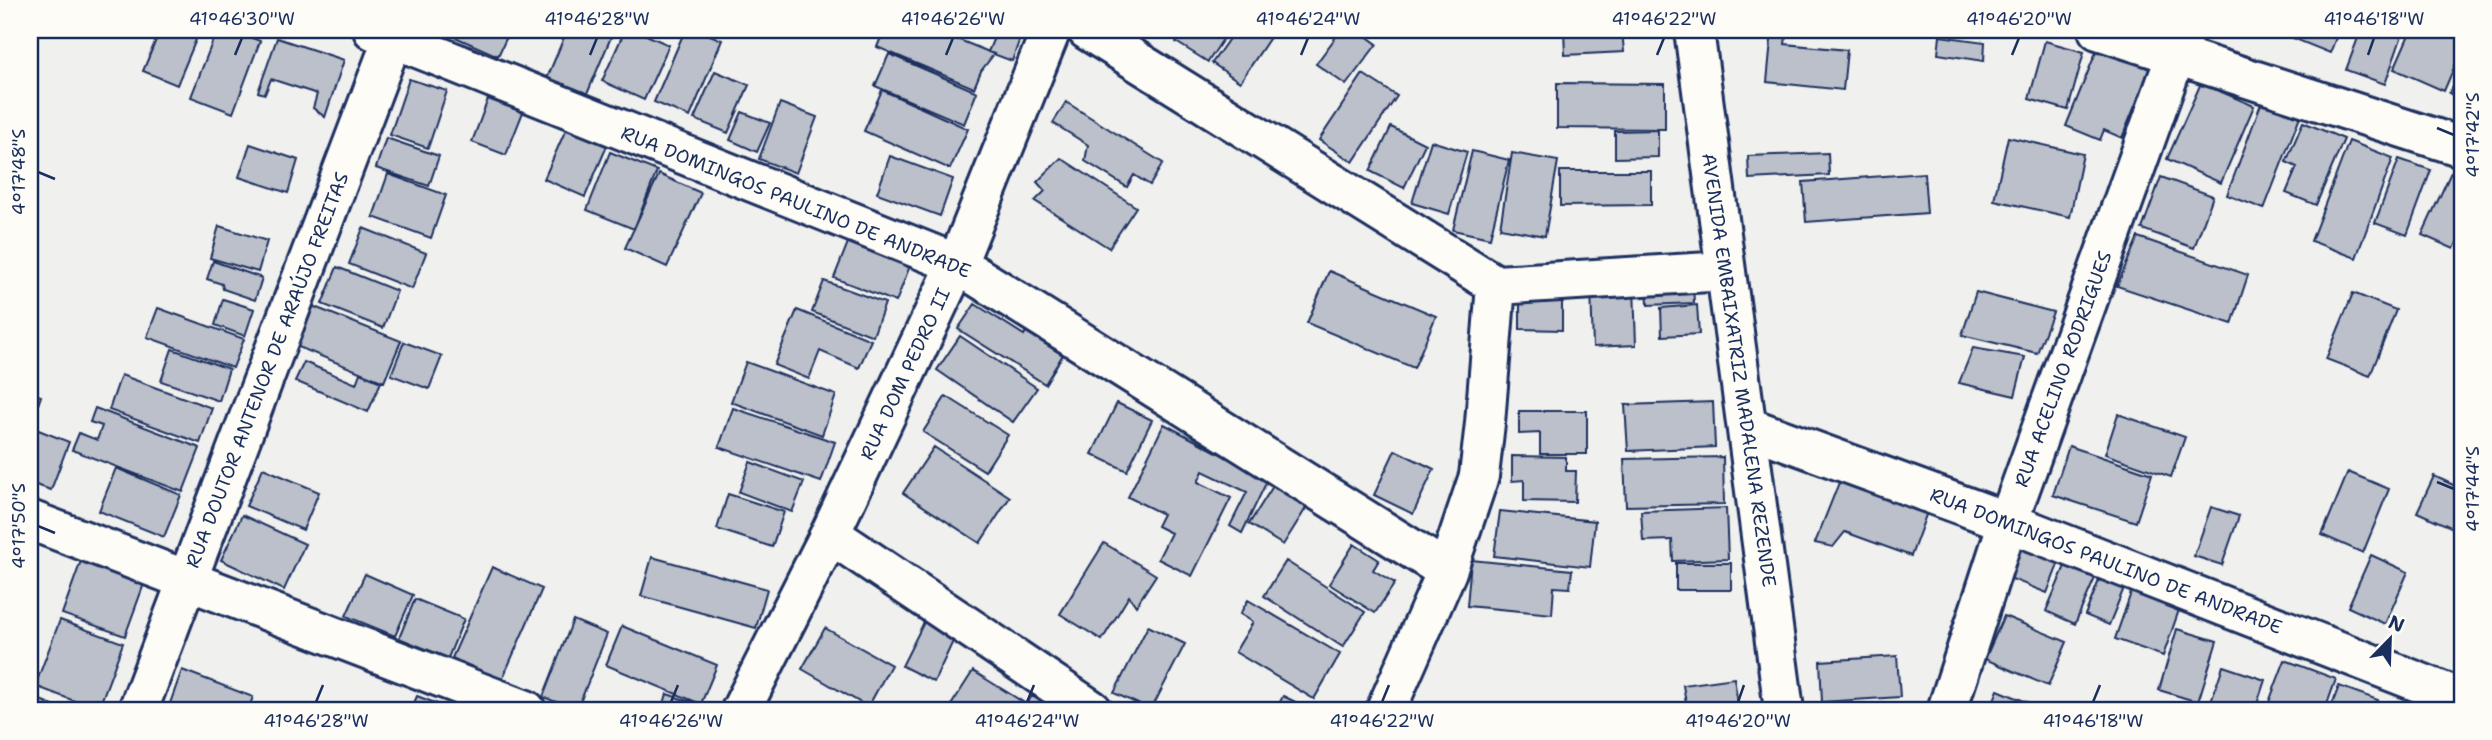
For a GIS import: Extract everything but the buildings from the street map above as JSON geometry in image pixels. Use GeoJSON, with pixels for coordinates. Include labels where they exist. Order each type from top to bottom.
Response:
{"type":"FeatureCollection","features":[{"type":"Feature","properties":{"kind":"street","name":"RUA DOM PEDRO II"},"geometry":{"type":"LineString","coordinates":[[741,710],[830,534],[957,264],[1051,30]]}},
{"type":"Feature","properties":{"kind":"street"},"geometry":{"type":"LineString","coordinates":[[1087,30],[1496,285],[1726,271]]}},
{"type":"Feature","properties":{"kind":"street","name":"AVENIDA EMBAIXATRIZ MADALENA REZENDE"},"geometry":{"type":"LineString","coordinates":[[1694,30],[1784,710]]}},
{"type":"Feature","properties":{"kind":"street"},"geometry":{"type":"LineString","coordinates":[[2098,30],[2180,42],[2462,147]]}},
{"type":"Feature","properties":{"kind":"street","name":"RUA DOMINGOS PAULINO DE ANDRADE"},"geometry":{"type":"LineString","coordinates":[[387,32],[957,264],[1447,571]]}},
{"type":"Feature","properties":{"kind":"street","name":"RUA DOUTOR ANTENOR DE ARAÚJO FREITAS"},"geometry":{"type":"LineString","coordinates":[[138,710],[387,32]]}},
{"type":"Feature","properties":{"kind":"street","name":"RUA ACELINO RODRIGUES"},"geometry":{"type":"LineString","coordinates":[[1947,710],[2008,522],[2180,42]]}},
{"type":"Feature","properties":{"kind":"street"},"geometry":{"type":"LineString","coordinates":[[1386,710],[1447,571],[1479,476],[1496,285]]}},
{"type":"Feature","properties":{"kind":"street","name":"RUA DOMINGOS PAULINO DE ANDRADE"},"geometry":{"type":"LineString","coordinates":[[1748,427],[2008,522],[2462,699]]}},
{"type":"Feature","properties":{"kind":"street"},"geometry":{"type":"LineString","coordinates":[[30,520],[526,710]]}},
{"type":"Feature","properties":{"kind":"street"},"geometry":{"type":"LineString","coordinates":[[830,534],[1092,710]]}}]}
